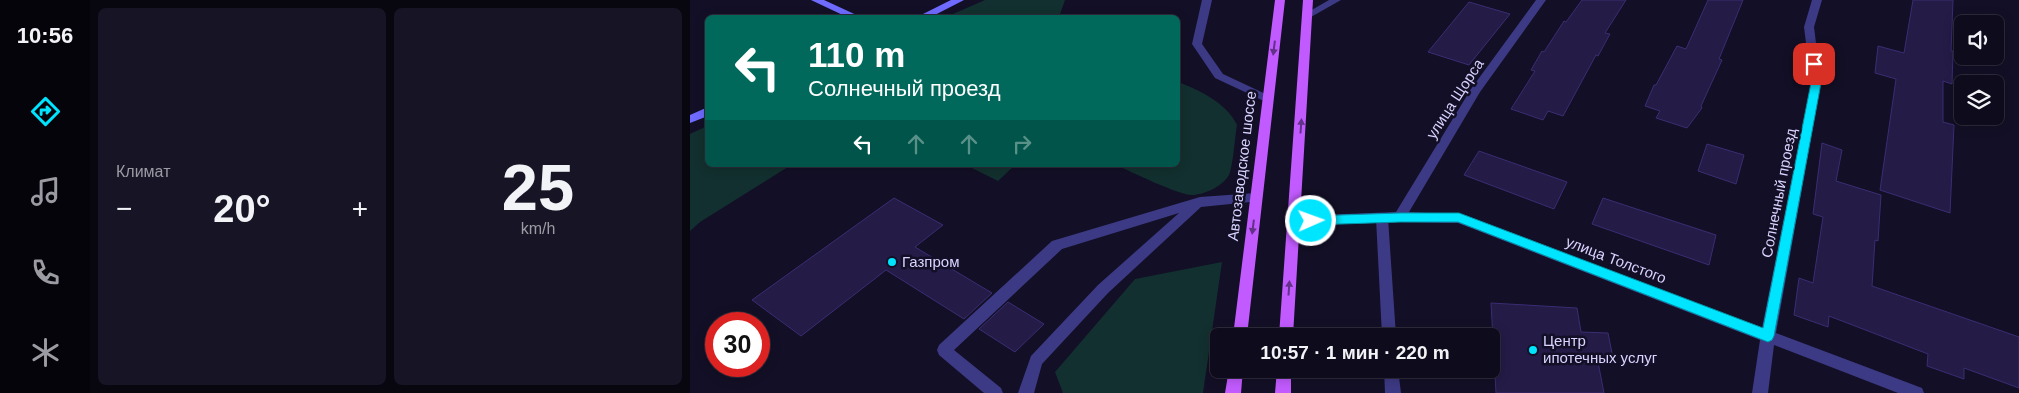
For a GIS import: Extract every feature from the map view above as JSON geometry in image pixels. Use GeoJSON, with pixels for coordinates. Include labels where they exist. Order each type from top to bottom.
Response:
{"type":"FeatureCollection","features":[{"type":"Feature","properties":{"kind":"main road"},"geometry":{"type":"LineString","coordinates":[[816,0],[851,15]]}},
{"type":"Feature","properties":{"kind":"main road"},"geometry":{"type":"LineString","coordinates":[[926,15],[959,0]]}},
{"type":"Feature","properties":{"kind":"main road","name":"Автозаводское шоссе"},"geometry":{"type":"LineString","coordinates":[[1241,328],[1280,0]]}},
{"type":"Feature","properties":{"kind":"main road"},"geometry":{"type":"LineString","coordinates":[[1286,328],[1308,0]]}},
{"type":"Feature","properties":{"kind":"main road"},"geometry":{"type":"LineString","coordinates":[[690,119],[705,112]]}},
{"type":"Feature","properties":{"kind":"main road"},"geometry":{"type":"LineString","coordinates":[[1233,393],[1235,378]]}},
{"type":"Feature","properties":{"kind":"main road"},"geometry":{"type":"LineString","coordinates":[[1283,393],[1284,378]]}},
{"type":"Feature","properties":{"kind":"street"},"geometry":{"type":"LineString","coordinates":[[1207,0],[1197,44],[1220,76],[1268,98]]}},
{"type":"Feature","properties":{"kind":"street"},"geometry":{"type":"LineString","coordinates":[[1308,15],[1336,0]]}},
{"type":"Feature","properties":{"kind":"street","name":"улица Щорса"},"geometry":{"type":"LineString","coordinates":[[1400,217],[1475,91],[1541,0]]}},
{"type":"Feature","properties":{"kind":"street","name":"Солнечный проезд"},"geometry":{"type":"LineString","coordinates":[[1760,393],[1768,336],[1816,83],[1809,27],[1817,0]]}},
{"type":"Feature","properties":{"kind":"street"},"geometry":{"type":"LineString","coordinates":[[995,393],[944,350],[1057,245],[1200,202],[1256,198]]}},
{"type":"Feature","properties":{"kind":"street"},"geometry":{"type":"LineString","coordinates":[[1026,393],[1036,361],[1103,289],[1200,202]]}},
{"type":"Feature","properties":{"kind":"street","name":"улица Толстого"},"geometry":{"type":"LineString","coordinates":[[1293,221],[1400,217],[1459,218],[1916,393]]}},
{"type":"Feature","properties":{"kind":"street"},"geometry":{"type":"LineString","coordinates":[[1382,218],[1389,328]]}},
{"type":"Feature","properties":{"kind":"street"},"geometry":{"type":"LineString","coordinates":[[1392,378],[1393,393]]}},
{"type":"Feature","properties":{"kind":"green space"},"geometry":{"type":"Polygon","coordinates":[[[985,0],[1065,0],[1060,15],[951,15],[985,0]]]}},
{"type":"Feature","properties":{"kind":"green space"},"geometry":{"type":"Polygon","coordinates":[[[1180,83],[1212,98],[1227,110],[1232,117],[1237,125],[1233,159],[1229,175],[1226,179],[1207,192],[1197,195],[1185,194],[1120,167],[1180,167],[1180,83]]]}},
{"type":"Feature","properties":{"kind":"green space"},"geometry":{"type":"Polygon","coordinates":[[[705,127],[705,167],[788,167],[700,222],[690,231],[690,134],[705,127]]]}},
{"type":"Feature","properties":{"kind":"green space"},"geometry":{"type":"Polygon","coordinates":[[[970,167],[1013,167],[998,181],[970,167]]]}},
{"type":"Feature","properties":{"kind":"green space"},"geometry":{"type":"Polygon","coordinates":[[[1222,262],[1212,328],[1210,328],[1210,345],[1203,393],[1063,393],[1055,372],[1135,279],[1222,262]]]}},
{"type":"Feature","properties":{"kind":"building"},"geometry":{"type":"Polygon","coordinates":[[[1582,0],[1626,0],[1605,33],[1610,34],[1598,56],[1596,55],[1563,116],[1548,111],[1543,120],[1511,109],[1535,71],[1531,70],[1542,51],[1544,52],[1564,21],[1566,22],[1582,0]]]}},
{"type":"Feature","properties":{"kind":"building"},"geometry":{"type":"Polygon","coordinates":[[[1708,0],[1743,0],[1719,59],[1722,60],[1701,106],[1702,108],[1687,128],[1656,118],[1660,111],[1645,106],[1654,85],[1656,85],[1677,46],[1686,49],[1708,0]]]}},
{"type":"Feature","properties":{"kind":"building"},"geometry":{"type":"Polygon","coordinates":[[[1913,0],[1953,0],[1952,84],[1943,81],[1943,122],[1954,125],[1950,213],[1880,190],[1896,79],[1875,73],[1878,46],[1904,53],[1913,0]]]}},
{"type":"Feature","properties":{"kind":"building"},"geometry":{"type":"Polygon","coordinates":[[[1469,2],[1510,14],[1469,65],[1428,52],[1469,2]]]}},
{"type":"Feature","properties":{"kind":"building"},"geometry":{"type":"Polygon","coordinates":[[[1822,143],[1842,150],[1836,181],[1881,195],[1878,241],[1875,240],[1872,286],[2019,337],[2019,388],[1964,368],[1964,379],[1927,366],[1928,354],[1829,316],[1828,327],[1794,315],[1799,278],[1813,283],[1823,217],[1813,214],[1822,143]]]}},
{"type":"Feature","properties":{"kind":"building"},"geometry":{"type":"Polygon","coordinates":[[[1707,144],[1744,155],[1736,184],[1698,171],[1707,144]]]}},
{"type":"Feature","properties":{"kind":"building"},"geometry":{"type":"Polygon","coordinates":[[[1479,151],[1567,182],[1554,209],[1464,175],[1479,151]]]}},
{"type":"Feature","properties":{"kind":"building"},"geometry":{"type":"Polygon","coordinates":[[[894,198],[943,225],[915,247],[992,293],[964,319],[886,270],[801,336],[752,300],[894,198]]]}},
{"type":"Feature","properties":{"kind":"building"},"geometry":{"type":"Polygon","coordinates":[[[1603,198],[1716,235],[1709,265],[1592,224],[1603,198]]]}},
{"type":"Feature","properties":{"kind":"building"},"geometry":{"type":"Polygon","coordinates":[[[1008,302],[1044,324],[1015,352],[979,329],[1008,302]]]}},
{"type":"Feature","properties":{"kind":"building"},"geometry":{"type":"Polygon","coordinates":[[[1491,303],[1577,308],[1581,332],[1608,333],[1614,363],[1598,362],[1604,393],[1496,393],[1495,378],[1500,378],[1500,328],[1492,328],[1491,303]]]}},
{"type":"Feature","properties":{"kind":"place","name":"Газпром"},"geometry":{"type":"Point","coordinates":[892,262]}},
{"type":"Feature","properties":{"kind":"place","name":"Центр ипотечных услуг"},"geometry":{"type":"Point","coordinates":[1533,350]}},
{"type":"Feature","properties":{"kind":"route"},"geometry":{"type":"LineString","coordinates":[[1311,221],[1400,217],[1459,218],[1768,336],[1816,83],[1814,64]]}}]}
